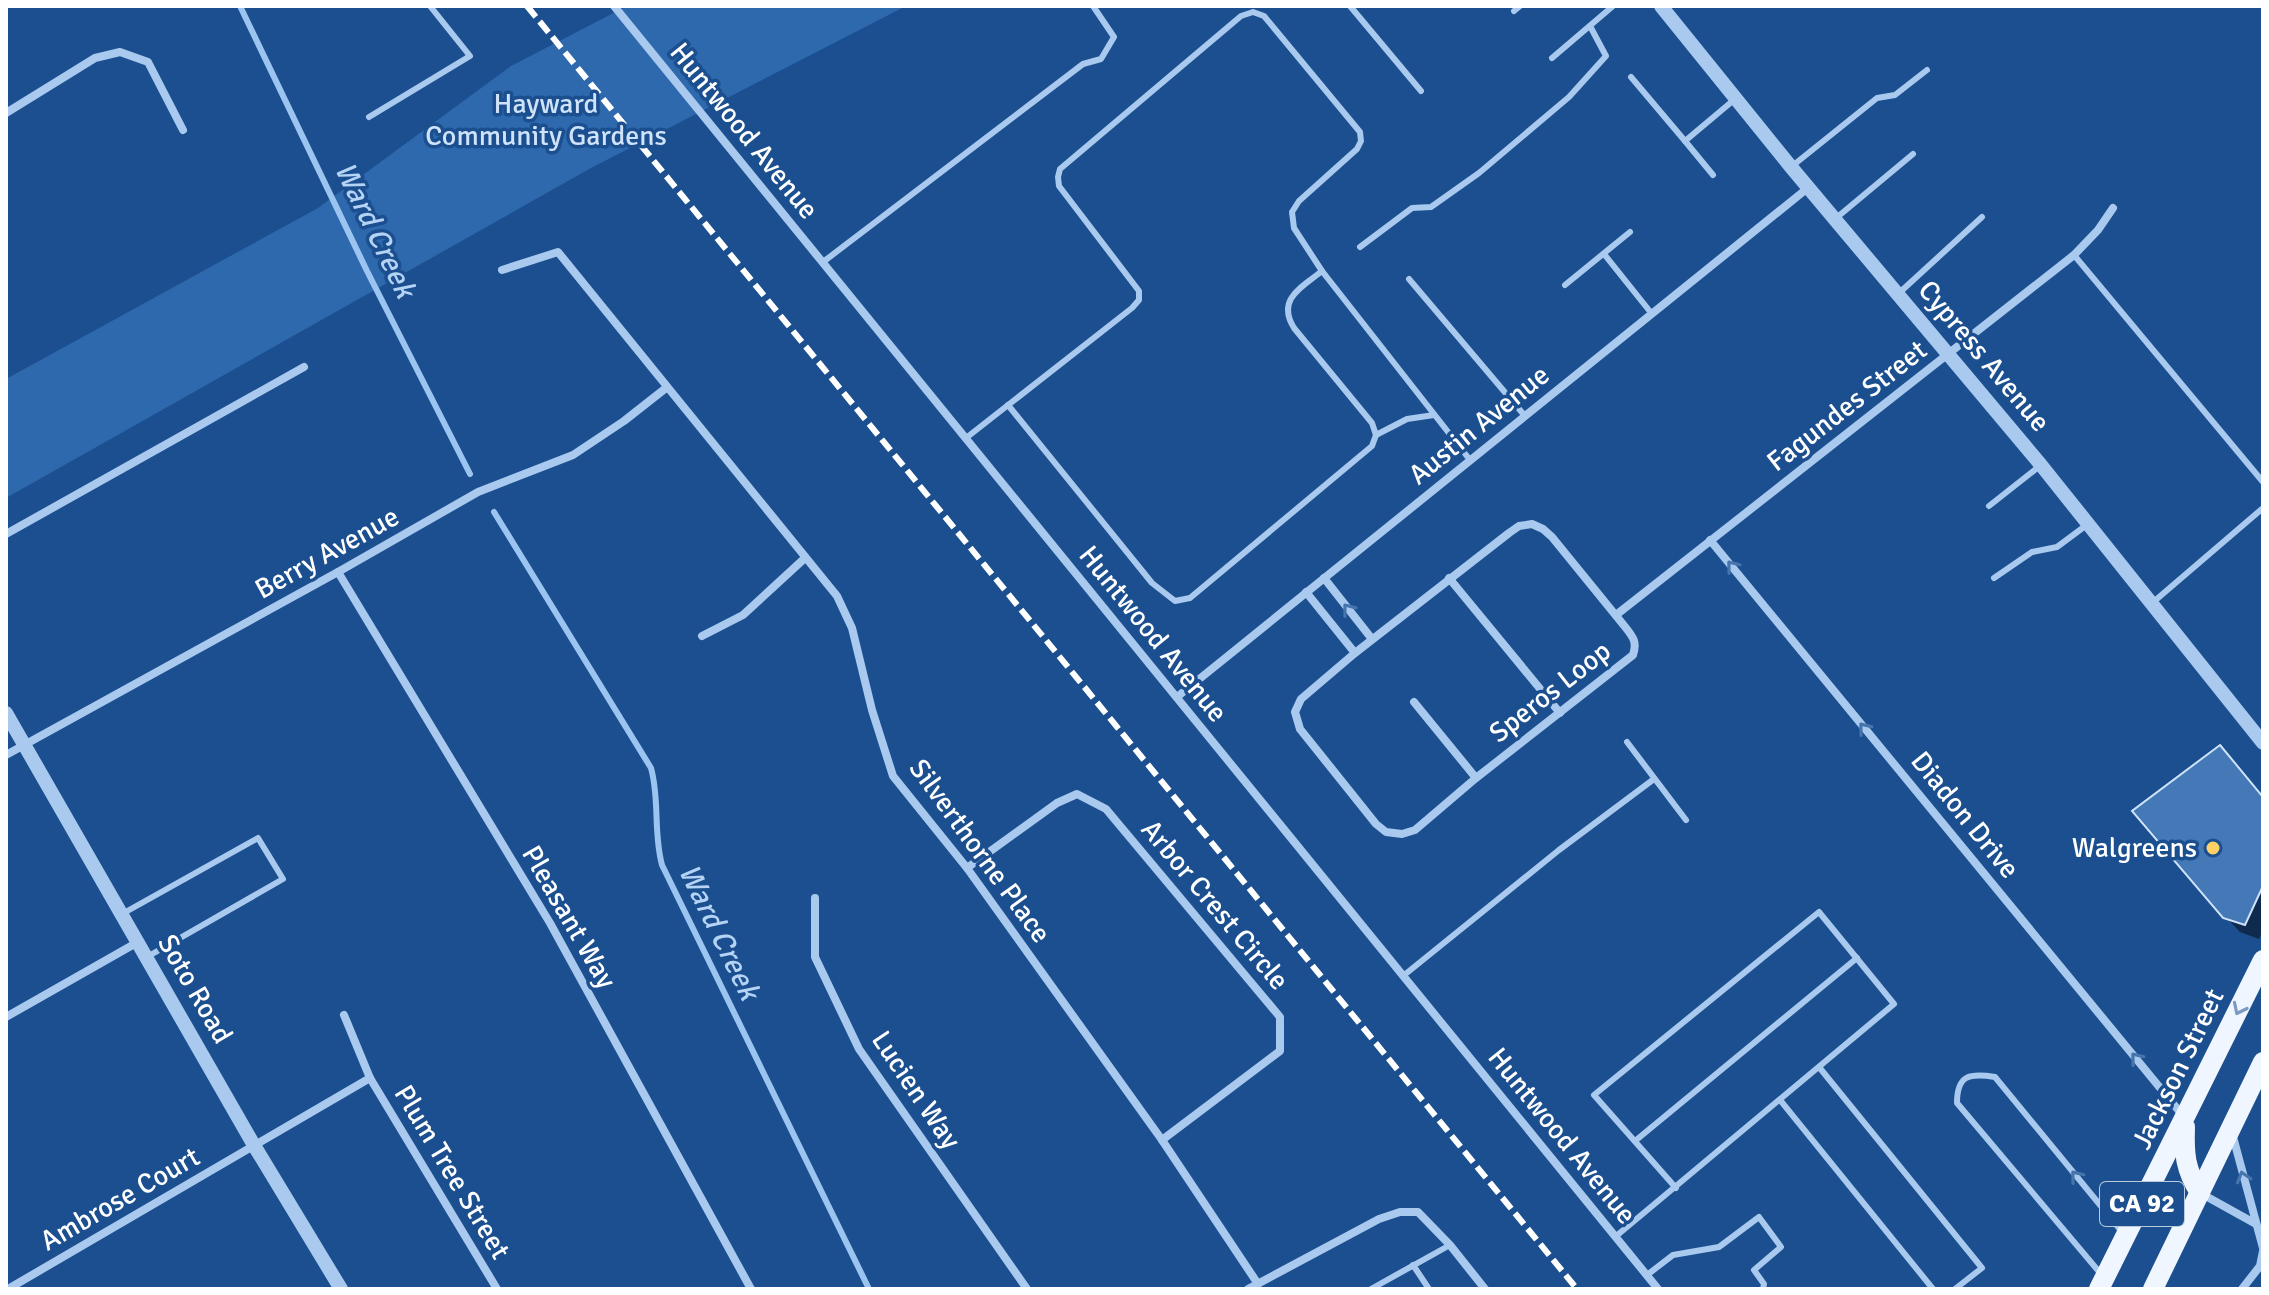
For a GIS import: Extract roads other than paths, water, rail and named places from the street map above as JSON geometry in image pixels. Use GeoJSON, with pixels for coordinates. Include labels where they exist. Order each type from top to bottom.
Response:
{"type":"FeatureCollection","features":[{"type":"Feature","properties":{"kind":"main road","name":"Jackson Street"},"geometry":{"type":"LineString","coordinates":[[2102,1284],[2263,960]]}},
{"type":"Feature","properties":{"kind":"main road","name":"CA 92"},"geometry":{"type":"LineString","coordinates":[[2153,1289],[2263,1062]]}},
{"type":"Feature","properties":{"kind":"main road"},"geometry":{"type":"LineString","coordinates":[[2185,1119],[2184,1154],[2189,1176],[2200,1193]]}},
{"type":"Feature","properties":{"kind":"street","name":"Huntwood Avenue"},"geometry":{"type":"LineString","coordinates":[[614,6],[1658,1289]]}},
{"type":"Feature","properties":{"kind":"street","name":"Cypress Avenue"},"geometry":{"type":"LineString","coordinates":[[1661,6],[1791,167],[2041,465],[2263,743]]}},
{"type":"Feature","properties":{"kind":"street"},"geometry":{"type":"LineString","coordinates":[[6,113],[95,58],[120,52],[148,62],[183,130]]}},
{"type":"Feature","properties":{"kind":"street","name":"Austin Avenue"},"geometry":{"type":"LineString","coordinates":[[1177,697],[1809,187]]}},
{"type":"Feature","properties":{"kind":"street","name":"Fagundes Street"},"geometry":{"type":"LineString","coordinates":[[1616,615],[2074,255],[2098,230],[2113,208]]}},
{"type":"Feature","properties":{"kind":"street","name":"Silverthorne Place"},"geometry":{"type":"LineString","coordinates":[[502,270],[558,252],[837,596],[852,628],[872,710],[893,776],[967,868],[1162,1140],[1258,1284]]}},
{"type":"Feature","properties":{"kind":"street"},"geometry":{"type":"LineString","coordinates":[[6,534],[304,367]]}},
{"type":"Feature","properties":{"kind":"street","name":"Berry Avenue"},"geometry":{"type":"LineString","coordinates":[[6,755],[478,492],[573,455],[666,388]]}},
{"type":"Feature","properties":{"kind":"street","name":"Speros Loop"},"geometry":{"type":"LineString","coordinates":[[1532,524],[1552,537],[1616,615],[1636,646],[1633,655],[1415,830],[1402,834],[1386,832],[1376,824],[1300,729],[1295,712],[1301,699],[1449,578],[1519,526],[1532,524]]}},
{"type":"Feature","properties":{"kind":"street","name":"Diadon Drive"},"geometry":{"type":"LineString","coordinates":[[1710,540],[2185,1119]]}},
{"type":"Feature","properties":{"kind":"street"},"geometry":{"type":"LineString","coordinates":[[702,636],[743,615],[805,558]]}},
{"type":"Feature","properties":{"kind":"street","name":"Pleasant Way"},"geometry":{"type":"LineString","coordinates":[[338,572],[550,923],[751,1289]]}},
{"type":"Feature","properties":{"kind":"street"},"geometry":{"type":"LineString","coordinates":[[1324,578],[1372,639]]}},
{"type":"Feature","properties":{"kind":"street"},"geometry":{"type":"LineString","coordinates":[[1449,578],[1560,713]]}},
{"type":"Feature","properties":{"kind":"street"},"geometry":{"type":"LineString","coordinates":[[1306,592],[1355,653]]}},
{"type":"Feature","properties":{"kind":"street"},"geometry":{"type":"LineString","coordinates":[[1414,702],[1476,778]]}},
{"type":"Feature","properties":{"kind":"street","name":"Soto Road"},"geometry":{"type":"LineString","coordinates":[[6,713],[255,1147],[341,1289]]}},
{"type":"Feature","properties":{"kind":"street","name":"Arbor Crest Circle"},"geometry":{"type":"LineString","coordinates":[[967,868],[1057,803],[1077,794],[1106,809],[1280,1017],[1280,1051],[1162,1140]]}},
{"type":"Feature","properties":{"kind":"street","name":"Lucien Way"},"geometry":{"type":"LineString","coordinates":[[815,898],[815,957],[859,1049],[1027,1289]]}},
{"type":"Feature","properties":{"kind":"street"},"geometry":{"type":"LineString","coordinates":[[6,1017],[138,942]]}},
{"type":"Feature","properties":{"kind":"street","name":"Plum Tree Street"},"geometry":{"type":"LineString","coordinates":[[344,1015],[370,1078],[497,1289]]}},
{"type":"Feature","properties":{"kind":"street","name":"Plum Tree Street"},"geometry":{"type":"LineString","coordinates":[[255,1147],[370,1078]]}},
{"type":"Feature","properties":{"kind":"street"},"geometry":{"type":"LineString","coordinates":[[2231,1128],[2263,1250],[2260,1266],[2242,1289]]}},
{"type":"Feature","properties":{"kind":"street","name":"Ambrose Court"},"geometry":{"type":"LineString","coordinates":[[8,1289],[255,1147]]}},
{"type":"Feature","properties":{"kind":"street"},"geometry":{"type":"LineString","coordinates":[[2200,1193],[2257,1225]]}},
{"type":"Feature","properties":{"kind":"street"},"geometry":{"type":"LineString","coordinates":[[1248,1289],[1379,1219],[1400,1212],[1418,1212],[1450,1245],[1485,1289]]}},
{"type":"Feature","properties":{"kind":"lane"},"geometry":{"type":"LineString","coordinates":[[369,117],[470,56],[430,6]]}},
{"type":"Feature","properties":{"kind":"lane"},"geometry":{"type":"LineString","coordinates":[[823,262],[1083,64],[1101,59],[1114,37],[1093,6]]}},
{"type":"Feature","properties":{"kind":"lane"},"geometry":{"type":"LineString","coordinates":[[1350,6],[1421,91]]}},
{"type":"Feature","properties":{"kind":"lane"},"geometry":{"type":"LineString","coordinates":[[1552,58],[1613,6]]}},
{"type":"Feature","properties":{"kind":"lane"},"geometry":{"type":"LineString","coordinates":[[966,438],[1139,300],[1139,291],[1059,186],[1060,169],[1241,16],[1258,13],[1264,16],[1360,132],[1361,141],[1357,149],[1299,201],[1292,212],[1294,228],[1322,271],[1470,460]]}},
{"type":"Feature","properties":{"kind":"lane"},"geometry":{"type":"LineString","coordinates":[[1360,247],[1412,208],[1431,207],[1479,173],[1569,97],[1606,56],[1590,26]]}},
{"type":"Feature","properties":{"kind":"lane"},"geometry":{"type":"LineString","coordinates":[[1791,167],[1877,98],[1895,95],[1927,70]]}},
{"type":"Feature","properties":{"kind":"lane"},"geometry":{"type":"LineString","coordinates":[[1631,77],[1713,175]]}},
{"type":"Feature","properties":{"kind":"lane"},"geometry":{"type":"LineString","coordinates":[[1685,141],[1735,99]]}},
{"type":"Feature","properties":{"kind":"lane"},"geometry":{"type":"LineString","coordinates":[[1835,219],[1913,154]]}},
{"type":"Feature","properties":{"kind":"lane"},"geometry":{"type":"LineString","coordinates":[[1898,294],[1982,217]]}},
{"type":"Feature","properties":{"kind":"lane"},"geometry":{"type":"LineString","coordinates":[[1565,285],[1630,232]]}},
{"type":"Feature","properties":{"kind":"lane"},"geometry":{"type":"LineString","coordinates":[[1604,254],[1652,314]]}},
{"type":"Feature","properties":{"kind":"lane"},"geometry":{"type":"LineString","coordinates":[[2074,255],[2263,482]]}},
{"type":"Feature","properties":{"kind":"lane"},"geometry":{"type":"LineString","coordinates":[[1008,405],[1152,583],[1175,601],[1190,598],[1372,446],[1376,435],[1372,423],[1287,318],[1287,304],[1292,295],[1322,271]]}},
{"type":"Feature","properties":{"kind":"lane"},"geometry":{"type":"LineString","coordinates":[[1409,279],[1525,416]]}},
{"type":"Feature","properties":{"kind":"lane"},"geometry":{"type":"LineString","coordinates":[[1376,435],[1407,419],[1434,415]]}},
{"type":"Feature","properties":{"kind":"lane"},"geometry":{"type":"LineString","coordinates":[[1989,506],[2041,465]]}},
{"type":"Feature","properties":{"kind":"lane"},"geometry":{"type":"LineString","coordinates":[[2151,604],[2263,508]]}},
{"type":"Feature","properties":{"kind":"lane"},"geometry":{"type":"LineString","coordinates":[[1994,578],[2032,552],[2057,547],[2088,524]]}},
{"type":"Feature","properties":{"kind":"lane"},"geometry":{"type":"LineString","coordinates":[[1627,742],[1686,820]]}},
{"type":"Feature","properties":{"kind":"lane"},"geometry":{"type":"LineString","coordinates":[[1403,976],[1547,859],[1654,779]]}},
{"type":"Feature","properties":{"kind":"lane"},"geometry":{"type":"LineString","coordinates":[[122,914],[258,838],[283,879],[147,957]]}},
{"type":"Feature","properties":{"kind":"lane"},"geometry":{"type":"LineString","coordinates":[[1615,1237],[1676,1188],[1894,1004],[1819,912],[1594,1095],[1676,1188]]}},
{"type":"Feature","properties":{"kind":"lane"},"geometry":{"type":"LineString","coordinates":[[1635,1141],[1857,958]]}},
{"type":"Feature","properties":{"kind":"lane"},"geometry":{"type":"LineString","coordinates":[[1819,1067],[1982,1268],[1955,1289]]}},
{"type":"Feature","properties":{"kind":"lane"},"geometry":{"type":"LineString","coordinates":[[2102,1284],[1957,1103],[1957,1087],[1964,1079],[1977,1074],[1995,1077],[2126,1236]]}},
{"type":"Feature","properties":{"kind":"lane"},"geometry":{"type":"LineString","coordinates":[[1780,1100],[1933,1289]]}},
{"type":"Feature","properties":{"kind":"lane"},"geometry":{"type":"LineString","coordinates":[[1647,1275],[1673,1255],[1719,1247],[1759,1217],[1781,1247],[1754,1270],[1764,1284],[1763,1289]]}},
{"type":"Feature","properties":{"kind":"lane"},"geometry":{"type":"LineString","coordinates":[[1371,1289],[1450,1245]]}},
{"type":"Feature","properties":{"kind":"lane"},"geometry":{"type":"LineString","coordinates":[[1413,1265],[1429,1289]]}},
{"type":"Feature","properties":{"kind":"waterway","name":"Ward Creek"},"geometry":{"type":"LineString","coordinates":[[240,6],[367,271],[470,474]]}},
{"type":"Feature","properties":{"kind":"waterway","name":"Ward Creek"},"geometry":{"type":"LineString","coordinates":[[494,512],[651,768],[662,865],[869,1289]]}},
{"type":"Feature","properties":{"kind":"railway"},"geometry":{"type":"LineString","coordinates":[[527,6],[1577,1289]]}},
{"type":"Feature","properties":{"kind":"place","name":"Walgreens"},"geometry":{"type":"Point","coordinates":[2213,848]}},
{"type":"Feature","properties":{"kind":"park label","name":"Hayward Community Gardens"},"geometry":{"type":"Point","coordinates":[546,120]}}]}
